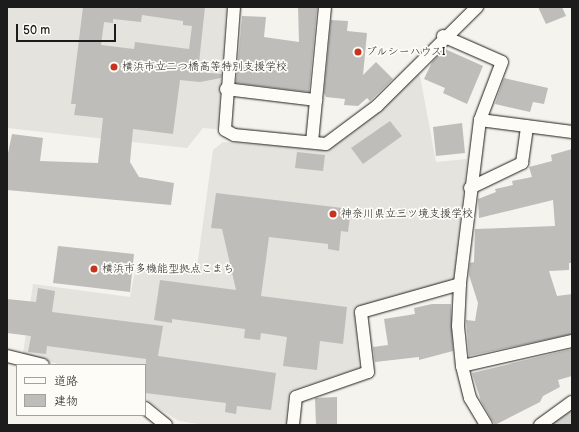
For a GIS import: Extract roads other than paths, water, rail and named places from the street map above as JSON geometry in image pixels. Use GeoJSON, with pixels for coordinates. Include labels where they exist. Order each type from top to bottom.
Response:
{"type":"FeatureCollection","features":[{"type":"Feature","properties":{"kind":"street"},"geometry":{"type":"LineString","coordinates":[[234,7],[226,89],[224,130],[234,135],[326,144],[376,106],[443,36],[477,7]]}},
{"type":"Feature","properties":{"kind":"street"},"geometry":{"type":"LineString","coordinates":[[312,142],[325,7]]}},
{"type":"Feature","properties":{"kind":"street"},"geometry":{"type":"LineString","coordinates":[[443,36],[502,62],[480,120],[470,188],[460,284],[458,326],[462,366],[470,398],[486,425]]}},
{"type":"Feature","properties":{"kind":"street"},"geometry":{"type":"LineString","coordinates":[[226,89],[316,100]]}},
{"type":"Feature","properties":{"kind":"street"},"geometry":{"type":"LineString","coordinates":[[480,120],[572,132]]}},
{"type":"Feature","properties":{"kind":"street"},"geometry":{"type":"LineString","coordinates":[[470,188],[522,163],[527,126]]}},
{"type":"Feature","properties":{"kind":"street"},"geometry":{"type":"LineString","coordinates":[[293,425],[296,397],[368,372],[361,312],[460,284]]}},
{"type":"Feature","properties":{"kind":"street"},"geometry":{"type":"LineString","coordinates":[[462,366],[572,341]]}},
{"type":"Feature","properties":{"kind":"street"},"geometry":{"type":"LineString","coordinates":[[7,356],[39,364]]}},
{"type":"Feature","properties":{"kind":"street"},"geometry":{"type":"LineString","coordinates":[[540,425],[572,402]]}},
{"type":"Feature","properties":{"kind":"street"},"geometry":{"type":"LineString","coordinates":[[146,409],[166,425]]}},
{"type":"Feature","properties":{"kind":"place","name":"ブルシーハウスI"},"geometry":{"type":"Point","coordinates":[358,52]}},
{"type":"Feature","properties":{"kind":"place","name":"横浜市立二つ橋高等特別支援学校"},"geometry":{"type":"Point","coordinates":[114,67]}},
{"type":"Feature","properties":{"kind":"place","name":"神奈川県立三ツ境支援学校"},"geometry":{"type":"Point","coordinates":[333,214]}},
{"type":"Feature","properties":{"kind":"place","name":"横浜市多機能型拠点こまち"},"geometry":{"type":"Point","coordinates":[94,269]}}]}
